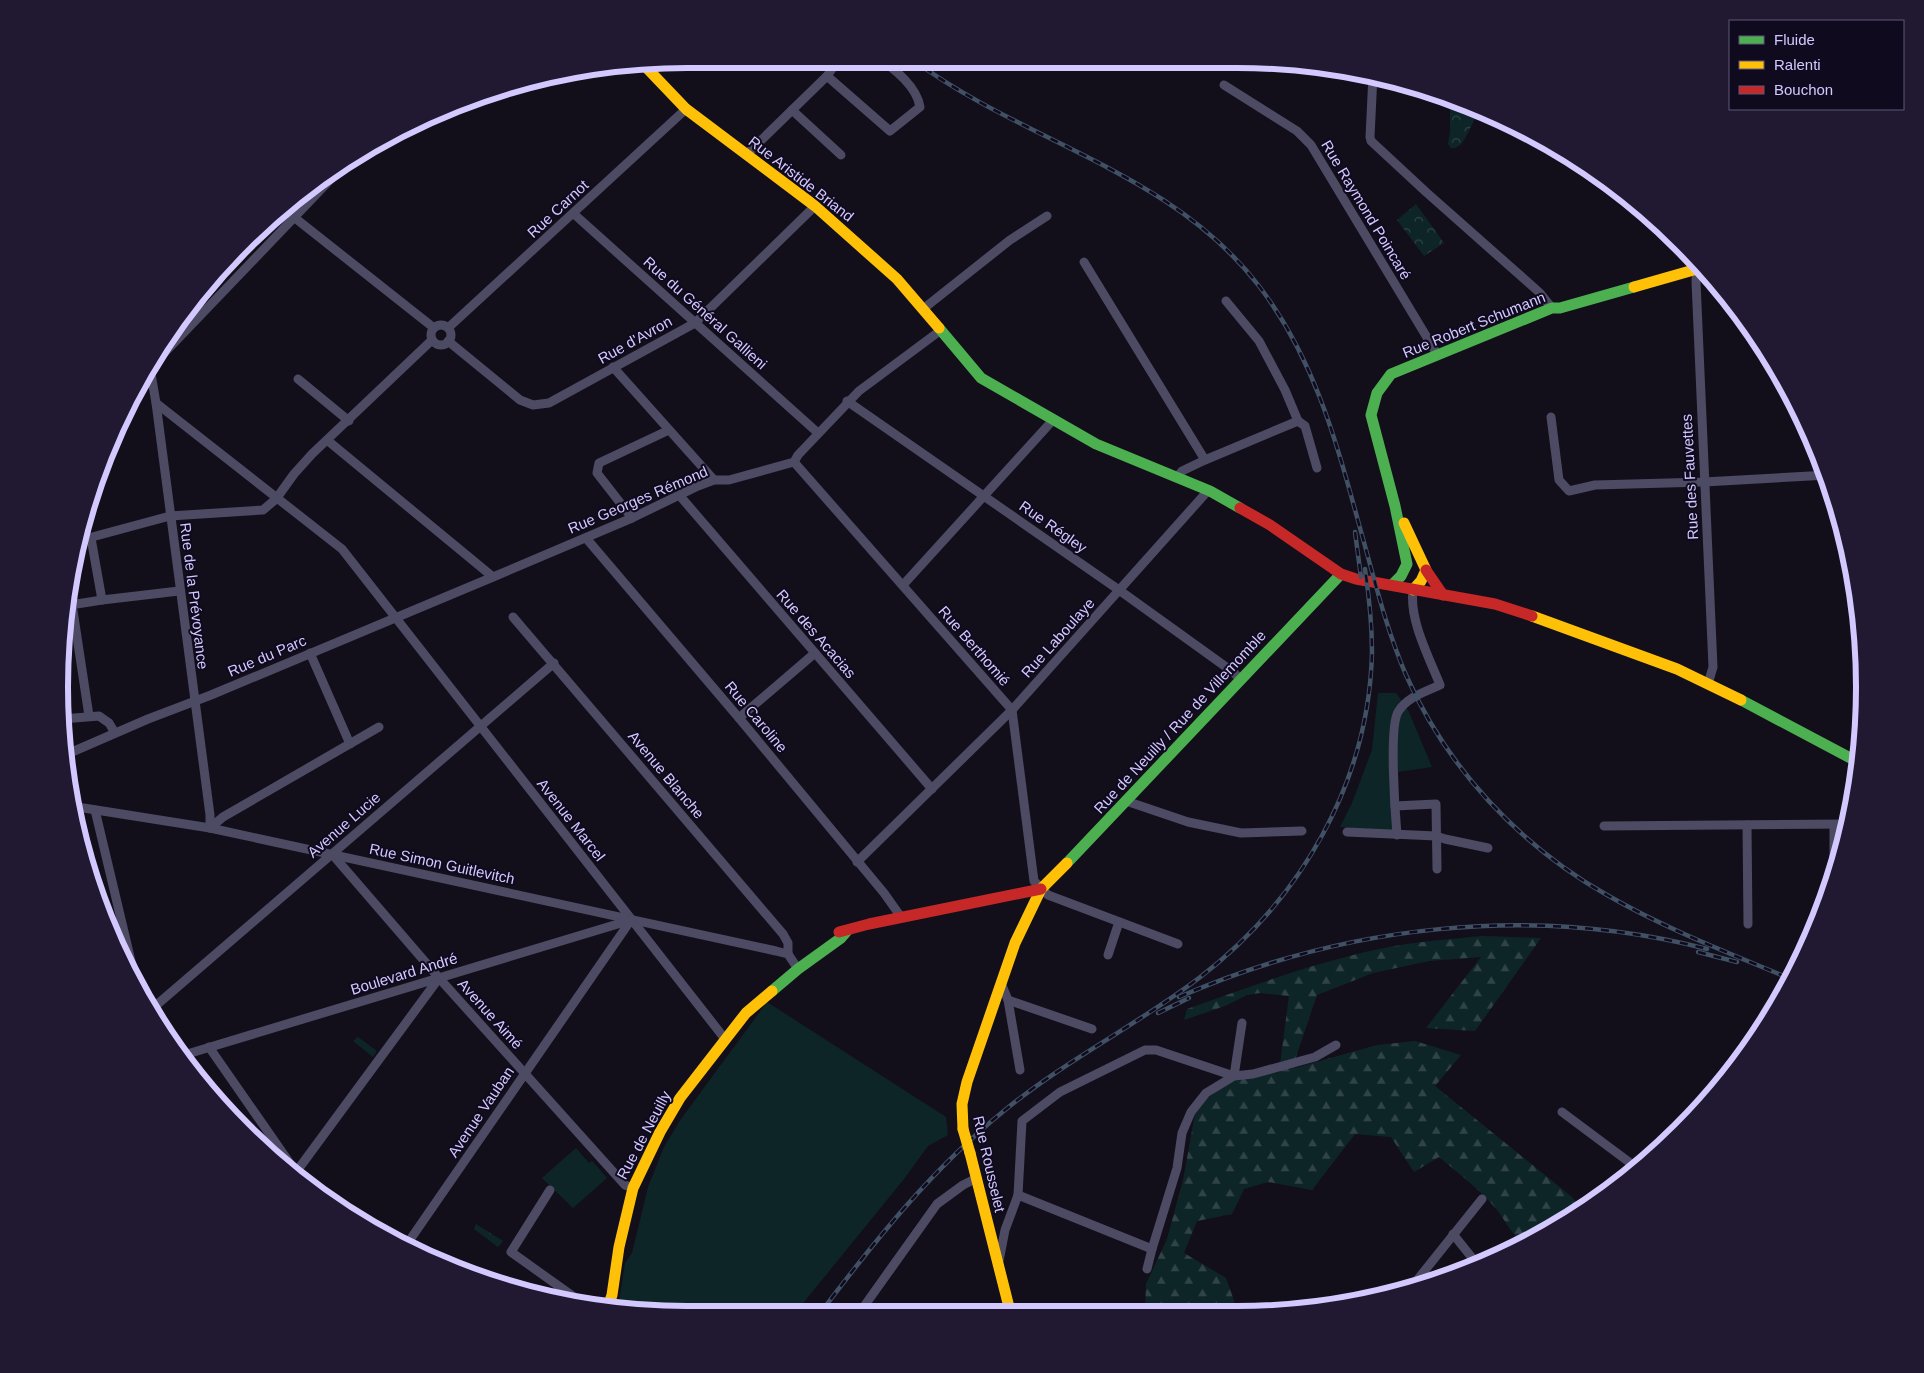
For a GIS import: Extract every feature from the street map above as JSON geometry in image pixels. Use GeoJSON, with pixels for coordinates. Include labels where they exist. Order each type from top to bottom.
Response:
{"type":"FeatureCollection","features":[{"type":"Feature","properties":{"kind":"main road","name":"Rue Aristide Briand"},"geometry":{"type":"LineString","coordinates":[[648,69],[686,108],[816,206],[897,279],[981,378],[1096,444],[1178,476],[1210,491],[1270,525],[1340,574]]}},
{"type":"Feature","properties":{"kind":"main road","name":"Rue Robert Schumann"},"geometry":{"type":"LineString","coordinates":[[1413,590],[1396,506],[1371,415],[1373,401],[1380,386],[1392,374],[1552,308],[1560,308],[1693,268]]}},
{"type":"Feature","properties":{"kind":"main road","name":"Rue Robert Schumann"},"geometry":{"type":"LineString","coordinates":[[1396,506],[1426,570],[1443,595]]}},
{"type":"Feature","properties":{"kind":"main road"},"geometry":{"type":"LineString","coordinates":[[1392,585],[1401,576],[1407,564]]}},
{"type":"Feature","properties":{"kind":"main road"},"geometry":{"type":"LineString","coordinates":[[1413,590],[1421,581],[1426,570]]}},
{"type":"Feature","properties":{"kind":"main road"},"geometry":{"type":"LineString","coordinates":[[1340,574],[1356,579],[1495,604],[1566,627],[1677,669],[1852,759]]}},
{"type":"Feature","properties":{"kind":"main road","name":"Rue de Neuilly / Rue de Villemomble"},"geometry":{"type":"LineString","coordinates":[[1041,889],[1082,849],[1340,574]]}},
{"type":"Feature","properties":{"kind":"main road","name":"Rue de Neuilly"},"geometry":{"type":"LineString","coordinates":[[609,1300],[632,1188],[660,1132],[680,1098],[746,1012],[757,1001],[762,1000],[793,962],[838,932],[1041,889]]}},
{"type":"Feature","properties":{"kind":"main road","name":"Rue Rousselet"},"geometry":{"type":"LineString","coordinates":[[1009,1306],[963,1129],[962,1104],[1015,943],[1041,889]]}},
{"type":"Feature","properties":{"kind":"street"},"geometry":{"type":"LineString","coordinates":[[746,155],[827,76],[833,68]]}},
{"type":"Feature","properties":{"kind":"street"},"geometry":{"type":"LineString","coordinates":[[827,76],[890,131],[920,107],[919,100],[909,85],[893,68]]}},
{"type":"Feature","properties":{"kind":"street"},"geometry":{"type":"LineString","coordinates":[[1373,83],[1371,141],[1432,198],[1540,293],[1552,308]]}},
{"type":"Feature","properties":{"kind":"street","name":"Rue Raymond Poincaré"},"geometry":{"type":"LineString","coordinates":[[1224,85],[1297,132],[1311,145],[1437,354]]}},
{"type":"Feature","properties":{"kind":"street","name":"Rue Carnot"},"geometry":{"type":"LineString","coordinates":[[448,328],[574,214],[686,108]]}},
{"type":"Feature","properties":{"kind":"street"},"geometry":{"type":"LineString","coordinates":[[792,110],[841,155]]}},
{"type":"Feature","properties":{"kind":"street"},"geometry":{"type":"LineString","coordinates":[[329,182],[295,218],[434,328]]}},
{"type":"Feature","properties":{"kind":"street","name":"Rue d'Avron"},"geometry":{"type":"LineString","coordinates":[[448,342],[520,400],[533,405],[549,403],[694,323],[816,206]]}},
{"type":"Feature","properties":{"kind":"street","name":"Rue du Général Gallieni"},"geometry":{"type":"LineString","coordinates":[[574,214],[818,433]]}},
{"type":"Feature","properties":{"kind":"street"},"geometry":{"type":"LineString","coordinates":[[923,309],[1010,240],[1047,216]]}},
{"type":"Feature","properties":{"kind":"street","name":"Rue de la Prévoyance"},"geometry":{"type":"LineString","coordinates":[[168,350],[295,218]]}},
{"type":"Feature","properties":{"kind":"street"},"geometry":{"type":"LineString","coordinates":[[1084,262],[1205,460]]}},
{"type":"Feature","properties":{"kind":"street","name":"Rue des Fauvettes"},"geometry":{"type":"LineString","coordinates":[[1698,273],[1696,282],[1713,667],[1708,684]]}},
{"type":"Feature","properties":{"kind":"street"},"geometry":{"type":"LineString","coordinates":[[1226,300],[1259,341],[1285,390],[1298,422],[1305,426],[1317,468]]}},
{"type":"Feature","properties":{"kind":"street"},"geometry":{"type":"LineString","coordinates":[[439,326],[448,328],[450,336],[448,342],[440,345],[432,340],[431,334],[434,328],[439,326]]}},
{"type":"Feature","properties":{"kind":"street"},"geometry":{"type":"LineString","coordinates":[[794,462],[798,455],[847,401],[940,330]]}},
{"type":"Feature","properties":{"kind":"street"},"geometry":{"type":"LineString","coordinates":[[102,600],[86,539],[170,516],[263,510],[276,499],[294,474],[327,440],[432,340]]}},
{"type":"Feature","properties":{"kind":"street"},"geometry":{"type":"LineString","coordinates":[[614,367],[714,480]]}},
{"type":"Feature","properties":{"kind":"street","name":"Rue de la Prévoyance"},"geometry":{"type":"LineString","coordinates":[[151,375],[210,815],[210,828]]}},
{"type":"Feature","properties":{"kind":"street"},"geometry":{"type":"LineString","coordinates":[[298,379],[348,421]]}},
{"type":"Feature","properties":{"kind":"street","name":"Rue Régley"},"geometry":{"type":"LineString","coordinates":[[847,401],[1119,590],[1240,679]]}},
{"type":"Feature","properties":{"kind":"street","name":"Avenue Marcel"},"geometry":{"type":"LineString","coordinates":[[156,403],[342,550],[725,1039]]}},
{"type":"Feature","properties":{"kind":"street"},"geometry":{"type":"LineString","coordinates":[[1552,416],[1558,480],[1569,491],[1595,485],[1704,482],[1819,476]]}},
{"type":"Feature","properties":{"kind":"street"},"geometry":{"type":"LineString","coordinates":[[903,585],[1053,420]]}},
{"type":"Feature","properties":{"kind":"street"},"geometry":{"type":"LineString","coordinates":[[1178,476],[1182,471],[1205,460],[1298,422]]}},
{"type":"Feature","properties":{"kind":"street"},"geometry":{"type":"LineString","coordinates":[[632,518],[597,473],[599,462],[668,430]]}},
{"type":"Feature","properties":{"kind":"street"},"geometry":{"type":"LineString","coordinates":[[327,440],[493,578]]}},
{"type":"Feature","properties":{"kind":"street","name":"Rue Georges Rémond"},"geometry":{"type":"LineString","coordinates":[[395,617],[493,578],[714,480],[729,480],[794,462]]}},
{"type":"Feature","properties":{"kind":"street","name":"Rue Berthomié"},"geometry":{"type":"LineString","coordinates":[[794,462],[1012,710]]}},
{"type":"Feature","properties":{"kind":"street","name":"Rue Laboulaye"},"geometry":{"type":"LineString","coordinates":[[857,862],[1012,710],[1205,494],[1210,491]]}},
{"type":"Feature","properties":{"kind":"street","name":"Rue des Acacias"},"geometry":{"type":"LineString","coordinates":[[680,496],[932,789]]}},
{"type":"Feature","properties":{"kind":"street","name":"Rue Caroline"},"geometry":{"type":"LineString","coordinates":[[586,538],[740,718],[884,893],[901,918]]}},
{"type":"Feature","properties":{"kind":"street"},"geometry":{"type":"LineString","coordinates":[[1397,835],[1394,731],[1397,713],[1407,701],[1440,684],[1419,633],[1412,599],[1413,590]]}},
{"type":"Feature","properties":{"kind":"street"},"geometry":{"type":"LineString","coordinates":[[73,604],[179,591]]}},
{"type":"Feature","properties":{"kind":"street","name":"Rue du Parc"},"geometry":{"type":"LineString","coordinates":[[72,753],[395,617]]}},
{"type":"Feature","properties":{"kind":"street","name":"Avenue Blanche"},"geometry":{"type":"LineString","coordinates":[[513,617],[783,934],[788,943],[793,962]]}},
{"type":"Feature","properties":{"kind":"street"},"geometry":{"type":"LineString","coordinates":[[71,623],[89,716]]}},
{"type":"Feature","properties":{"kind":"street"},"geometry":{"type":"LineString","coordinates":[[310,653],[350,744]]}},
{"type":"Feature","properties":{"kind":"street"},"geometry":{"type":"LineString","coordinates":[[740,718],[815,653]]}},
{"type":"Feature","properties":{"kind":"street","name":"Avenue Lucie"},"geometry":{"type":"LineString","coordinates":[[156,1005],[554,663]]}},
{"type":"Feature","properties":{"kind":"street"},"geometry":{"type":"LineString","coordinates":[[1012,710],[1034,881],[1048,894],[1178,944]]}},
{"type":"Feature","properties":{"kind":"street"},"geometry":{"type":"LineString","coordinates":[[69,718],[99,716],[104,718],[115,733]]}},
{"type":"Feature","properties":{"kind":"street"},"geometry":{"type":"LineString","coordinates":[[210,828],[223,817],[379,727]]}},
{"type":"Feature","properties":{"kind":"street"},"geometry":{"type":"LineString","coordinates":[[1126,801],[1188,822],[1241,833],[1302,831]]}},
{"type":"Feature","properties":{"kind":"street"},"geometry":{"type":"LineString","coordinates":[[1395,806],[1436,804],[1436,869]]}},
{"type":"Feature","properties":{"kind":"street","name":"Rue Simon Guitlevitch"},"geometry":{"type":"LineString","coordinates":[[79,808],[210,828],[332,854],[631,920],[793,962]]}},
{"type":"Feature","properties":{"kind":"street"},"geometry":{"type":"LineString","coordinates":[[94,810],[130,958]]}},
{"type":"Feature","properties":{"kind":"street"},"geometry":{"type":"LineString","coordinates":[[1834,824],[1834,850]]}},
{"type":"Feature","properties":{"kind":"street"},"geometry":{"type":"LineString","coordinates":[[1604,826],[1841,824]]}},
{"type":"Feature","properties":{"kind":"street"},"geometry":{"type":"LineString","coordinates":[[1747,825],[1748,924]]}},
{"type":"Feature","properties":{"kind":"street"},"geometry":{"type":"LineString","coordinates":[[1347,832],[1436,836],[1488,848]]}},
{"type":"Feature","properties":{"kind":"street","name":"Avenue Aimé"},"geometry":{"type":"LineString","coordinates":[[332,854],[524,1073],[625,1185],[632,1188]]}},
{"type":"Feature","properties":{"kind":"street","name":"Boulevard André"},"geometry":{"type":"LineString","coordinates":[[188,1053],[631,920]]}},
{"type":"Feature","properties":{"kind":"street","name":"Avenue Vauban"},"geometry":{"type":"LineString","coordinates":[[410,1240],[631,920]]}},
{"type":"Feature","properties":{"kind":"street"},"geometry":{"type":"LineString","coordinates":[[1108,955],[1119,922]]}},
{"type":"Feature","properties":{"kind":"street"},"geometry":{"type":"LineString","coordinates":[[299,1169],[439,978]]}},
{"type":"Feature","properties":{"kind":"street"},"geometry":{"type":"LineString","coordinates":[[1001,983],[1008,1000],[1020,1070]]}},
{"type":"Feature","properties":{"kind":"street"},"geometry":{"type":"LineString","coordinates":[[1008,1000],[1092,1029]]}},
{"type":"Feature","properties":{"kind":"street"},"geometry":{"type":"LineString","coordinates":[[1234,1076],[1242,1023]]}},
{"type":"Feature","properties":{"kind":"street"},"geometry":{"type":"LineString","coordinates":[[998,1267],[1005,1230],[1018,1195],[1022,1121],[1060,1092],[1146,1050],[1156,1050],[1234,1076],[1253,1074],[1315,1056],[1336,1045]]}},
{"type":"Feature","properties":{"kind":"street"},"geometry":{"type":"LineString","coordinates":[[210,1047],[283,1156]]}},
{"type":"Feature","properties":{"kind":"street"},"geometry":{"type":"LineString","coordinates":[[1147,1269],[1177,1168],[1182,1134],[1191,1112],[1206,1093],[1234,1076]]}},
{"type":"Feature","properties":{"kind":"street"},"geometry":{"type":"LineString","coordinates":[[1562,1112],[1632,1163]]}},
{"type":"Feature","properties":{"kind":"street"},"geometry":{"type":"LineString","coordinates":[[864,1306],[937,1204],[963,1185],[977,1178]]}},
{"type":"Feature","properties":{"kind":"street"},"geometry":{"type":"LineString","coordinates":[[550,1190],[511,1252],[571,1295]]}},
{"type":"Feature","properties":{"kind":"street"},"geometry":{"type":"LineString","coordinates":[[1018,1195],[1152,1249]]}},
{"type":"Feature","properties":{"kind":"street"},"geometry":{"type":"LineString","coordinates":[[1419,1278],[1482,1199]]}},
{"type":"Feature","properties":{"kind":"street"},"geometry":{"type":"LineString","coordinates":[[1453,1234],[1473,1259]]}},
{"type":"Feature","properties":{"kind":"green space"},"geometry":{"type":"Polygon","coordinates":[[[1450,106],[1476,116],[1461,144],[1456,148],[1451,148],[1448,144],[1450,106]]]}},
{"type":"Feature","properties":{"kind":"green space"},"geometry":{"type":"Polygon","coordinates":[[[1416,204],[1444,243],[1424,256],[1397,220],[1416,204]]]}},
{"type":"Feature","properties":{"kind":"green space"},"geometry":{"type":"Polygon","coordinates":[[[1378,693],[1396,693],[1408,710],[1432,767],[1391,773],[1394,831],[1340,827],[1352,803],[1372,750],[1378,693]]]}},
{"type":"Feature","properties":{"kind":"green space"},"geometry":{"type":"Polygon","coordinates":[[[1482,936],[1541,938],[1475,1031],[1426,1028],[1481,957],[1429,961],[1373,973],[1317,995],[1296,1057],[1295,1068],[1377,1045],[1415,1041],[1461,1055],[1435,1086],[1578,1203],[1547,1223],[1518,1238],[1484,1196],[1439,1157],[1414,1172],[1391,1137],[1355,1134],[1312,1190],[1268,1182],[1244,1189],[1232,1214],[1197,1221],[1184,1253],[1226,1278],[1236,1306],[1145,1306],[1146,1284],[1167,1239],[1183,1180],[1195,1114],[1205,1100],[1230,1081],[1279,1072],[1289,996],[1260,993],[1247,995],[1225,1006],[1184,1020],[1187,1009],[1290,973],[1342,958],[1368,951],[1427,941],[1482,936]]]}},
{"type":"Feature","properties":{"kind":"green space"},"geometry":{"type":"Polygon","coordinates":[[[767,1002],[946,1117],[948,1135],[928,1146],[904,1179],[801,1306],[686,1306],[619,1301],[625,1263],[632,1253],[648,1187],[664,1147],[681,1119],[767,1002]]]}},
{"type":"Feature","properties":{"kind":"green space"},"geometry":{"type":"Polygon","coordinates":[[[358,1037],[377,1051],[373,1057],[353,1041],[358,1037]]]}},
{"type":"Feature","properties":{"kind":"green space"},"geometry":{"type":"Polygon","coordinates":[[[576,1148],[589,1163],[592,1161],[607,1178],[573,1208],[542,1178],[576,1148]]]}},
{"type":"Feature","properties":{"kind":"green space"},"geometry":{"type":"Polygon","coordinates":[[[476,1224],[503,1241],[498,1247],[474,1229],[476,1224]]]}},
{"type":"Feature","properties":{"kind":"railway"},"geometry":{"type":"LineString","coordinates":[[925,68],[955,88],[1001,114],[1140,185],[1183,213],[1223,246],[1259,286],[1280,316],[1297,347],[1325,411],[1346,477],[1383,611],[1406,675],[1442,742],[1489,801],[1544,853],[1607,895],[1675,930],[1784,976]]}},
{"type":"Feature","properties":{"kind":"railway"},"geometry":{"type":"LineString","coordinates":[[1355,532],[1361,577]]}},
{"type":"Feature","properties":{"kind":"railway"},"geometry":{"type":"LineString","coordinates":[[826,1306],[863,1257],[907,1205],[979,1132],[1052,1075],[1199,978],[1236,947],[1269,912],[1298,875],[1323,835],[1343,792],[1358,747],[1368,700],[1372,652],[1370,610],[1365,569]]}},
{"type":"Feature","properties":{"kind":"railway"},"geometry":{"type":"LineString","coordinates":[[1179,997],[1242,972],[1307,953],[1373,938],[1439,929],[1506,925],[1574,927],[1641,935],[1707,949]]}},
{"type":"Feature","properties":{"kind":"railway"},"geometry":{"type":"LineString","coordinates":[[1698,952],[1737,962]]}},
{"type":"Feature","properties":{"kind":"railway"},"geometry":{"type":"LineString","coordinates":[[1158,1013],[1189,998]]}},
{"type":"Feature","properties":{"kind":"traffic: fast"},"geometry":{"type":"LineString","coordinates":[[1392,585],[1401,576],[1407,564],[1395,506],[1371,415],[1377,393],[1391,374],[1552,308],[1560,308],[1634,287]]}},
{"type":"Feature","properties":{"kind":"traffic: fast"},"geometry":{"type":"LineString","coordinates":[[939,328],[981,378],[1096,444],[1210,491],[1240,508]]}},
{"type":"Feature","properties":{"kind":"traffic: fast"},"geometry":{"type":"LineString","coordinates":[[1067,863],[1341,574]]}},
{"type":"Feature","properties":{"kind":"traffic: fast"},"geometry":{"type":"LineString","coordinates":[[1741,700],[1852,759]]}},
{"type":"Feature","properties":{"kind":"traffic: fast"},"geometry":{"type":"LineString","coordinates":[[772,991],[798,969],[841,938],[847,931]]}},
{"type":"Feature","properties":{"kind":"traffic: slow"},"geometry":{"type":"LineString","coordinates":[[648,69],[686,109],[815,206],[897,279],[939,328]]}},
{"type":"Feature","properties":{"kind":"traffic: slow"},"geometry":{"type":"LineString","coordinates":[[1634,287],[1695,270]]}},
{"type":"Feature","properties":{"kind":"traffic: slow"},"geometry":{"type":"LineString","coordinates":[[1404,523],[1426,570],[1421,581],[1413,590]]}},
{"type":"Feature","properties":{"kind":"traffic: slow"},"geometry":{"type":"LineString","coordinates":[[1532,616],[1677,669],[1741,700]]}},
{"type":"Feature","properties":{"kind":"traffic: slow"},"geometry":{"type":"LineString","coordinates":[[963,1129],[962,1104],[967,1082],[1015,943],[1041,889],[1067,863]]}},
{"type":"Feature","properties":{"kind":"traffic: slow"},"geometry":{"type":"LineString","coordinates":[[610,1300],[619,1247],[633,1188],[660,1132],[680,1098],[746,1013],[772,991]]}},
{"type":"Feature","properties":{"kind":"traffic: slow"},"geometry":{"type":"LineString","coordinates":[[963,1129],[970,1153]]}},
{"type":"Feature","properties":{"kind":"traffic: slow"},"geometry":{"type":"LineString","coordinates":[[970,1153],[1009,1306]]}},
{"type":"Feature","properties":{"kind":"traffic: jam"},"geometry":{"type":"LineString","coordinates":[[1240,508],[1270,525],[1341,574],[1356,579],[1495,604],[1532,616]]}},
{"type":"Feature","properties":{"kind":"traffic: jam"},"geometry":{"type":"LineString","coordinates":[[1426,570],[1443,595]]}},
{"type":"Feature","properties":{"kind":"traffic: jam"},"geometry":{"type":"LineString","coordinates":[[839,932],[869,924],[1041,889]]}}]}
